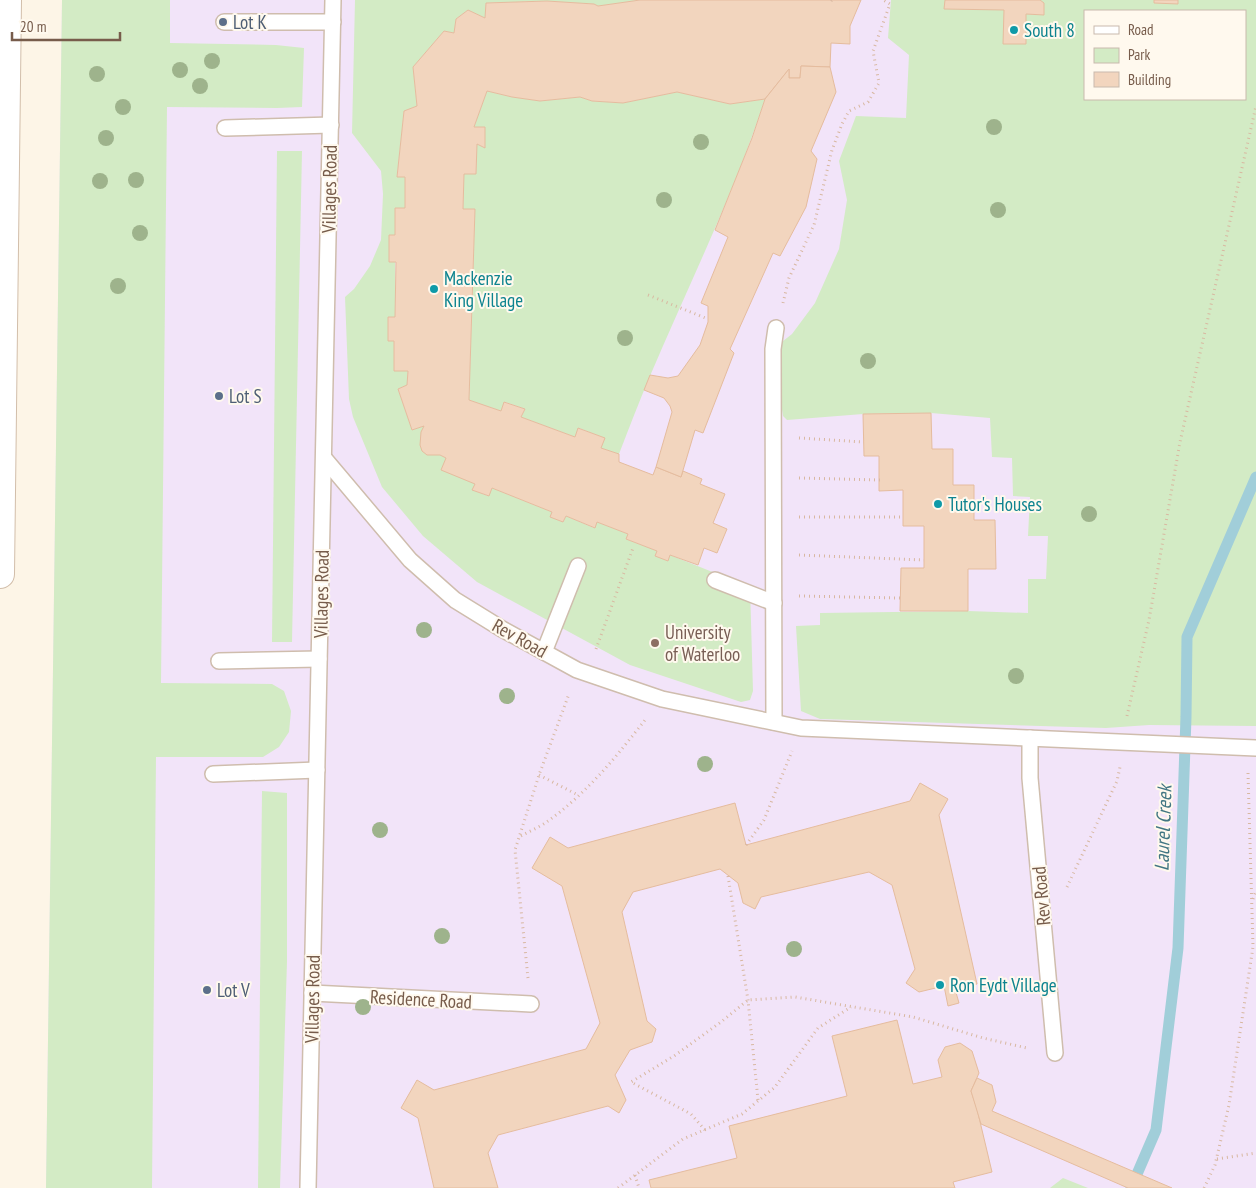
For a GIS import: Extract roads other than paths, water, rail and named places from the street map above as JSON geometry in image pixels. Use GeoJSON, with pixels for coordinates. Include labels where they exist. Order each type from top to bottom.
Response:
{"type":"FeatureCollection","features":[{"type":"Feature","properties":{"kind":"main road"},"geometry":{"type":"LineString","coordinates":[[0,574],[7,0]]}},
{"type":"Feature","properties":{"kind":"lane","name":"Villages Road"},"geometry":{"type":"LineString","coordinates":[[308,1188],[333,0]]}},
{"type":"Feature","properties":{"kind":"lane"},"geometry":{"type":"LineString","coordinates":[[224,22],[332,22]]}},
{"type":"Feature","properties":{"kind":"lane"},"geometry":{"type":"LineString","coordinates":[[225,128],[331,125]]}},
{"type":"Feature","properties":{"kind":"lane"},"geometry":{"type":"LineString","coordinates":[[774,722],[773,349],[776,328]]}},
{"type":"Feature","properties":{"kind":"lane","name":"Rev Road"},"geometry":{"type":"LineString","coordinates":[[324,458],[410,560],[454,600],[502,629],[582,672],[662,699],[801,728],[1247,748]]}},
{"type":"Feature","properties":{"kind":"lane"},"geometry":{"type":"LineString","coordinates":[[544,652],[578,566]]}},
{"type":"Feature","properties":{"kind":"lane"},"geometry":{"type":"LineString","coordinates":[[715,580],[774,599]]}},
{"type":"Feature","properties":{"kind":"lane"},"geometry":{"type":"LineString","coordinates":[[219,661],[319,659]]}},
{"type":"Feature","properties":{"kind":"lane","name":"Rev Road"},"geometry":{"type":"LineString","coordinates":[[1030,738],[1030,778],[1055,1053]]}},
{"type":"Feature","properties":{"kind":"lane"},"geometry":{"type":"LineString","coordinates":[[213,774],[317,770]]}},
{"type":"Feature","properties":{"kind":"lane","name":"Residence Road"},"geometry":{"type":"LineString","coordinates":[[312,994],[531,1004]]}},
{"type":"Feature","properties":{"kind":"waterway","name":"Laurel Creek"},"geometry":{"type":"LineString","coordinates":[[1131,1188],[1156,1130],[1178,948],[1187,637],[1256,477]]}},
{"type":"Feature","properties":{"kind":"place","name":"Lot K"},"geometry":{"type":"Point","coordinates":[223,22]}},
{"type":"Feature","properties":{"kind":"place","name":"South 8"},"geometry":{"type":"Point","coordinates":[1014,30]}},
{"type":"Feature","properties":{"kind":"place","name":"Mackenzie King Village"},"geometry":{"type":"Point","coordinates":[434,289]}},
{"type":"Feature","properties":{"kind":"place","name":"Lot S"},"geometry":{"type":"Point","coordinates":[219,396]}},
{"type":"Feature","properties":{"kind":"place","name":"Tutor's Houses"},"geometry":{"type":"Point","coordinates":[938,504]}},
{"type":"Feature","properties":{"kind":"place","name":"University of Waterloo"},"geometry":{"type":"Point","coordinates":[655,643]}},
{"type":"Feature","properties":{"kind":"place","name":"Ron Eydt Village"},"geometry":{"type":"Point","coordinates":[940,985]}},
{"type":"Feature","properties":{"kind":"place","name":"Lot V"},"geometry":{"type":"Point","coordinates":[207,990]}}]}
